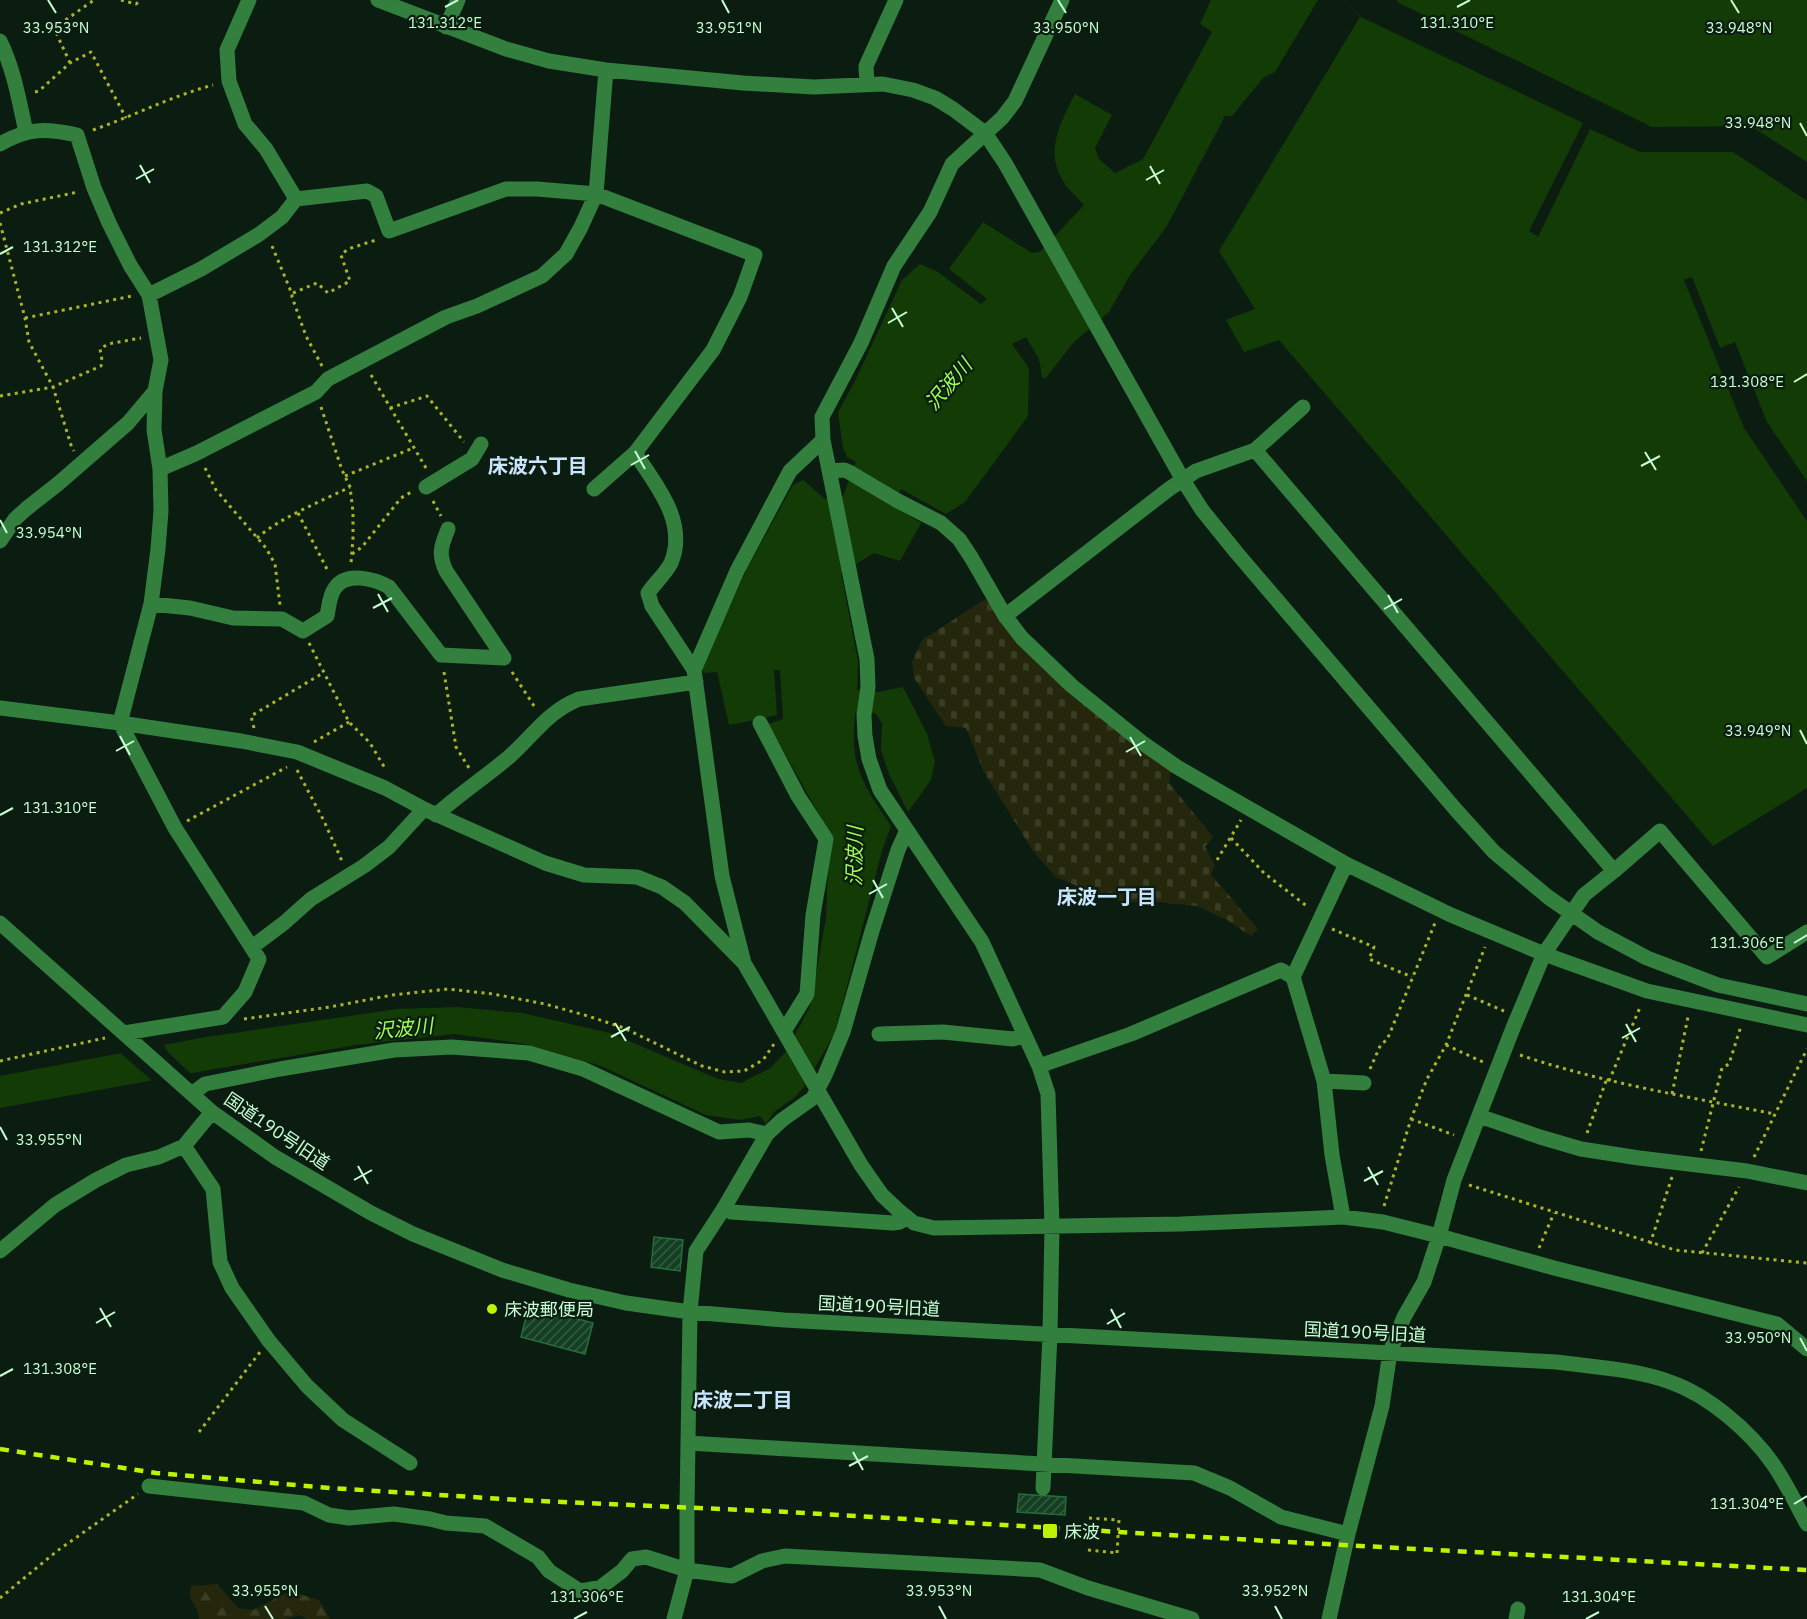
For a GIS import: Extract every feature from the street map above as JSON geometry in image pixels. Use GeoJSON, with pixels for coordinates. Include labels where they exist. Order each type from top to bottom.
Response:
{"type":"FeatureCollection","features":[{"type":"Feature","properties":{"kind":"street"},"geometry":{"type":"LineString","coordinates":[[249,0],[226,50],[230,81],[245,124],[266,149],[296,199]]}},
{"type":"Feature","properties":{"kind":"street"},"geometry":{"type":"LineString","coordinates":[[378,0],[506,49],[549,61],[606,70],[743,83],[814,87],[883,84],[913,90],[935,98],[953,109],[986,134],[1005,164],[1202,510],[1494,852],[1572,915],[1598,932],[1647,958],[1718,985],[1807,1004]]}},
{"type":"Feature","properties":{"kind":"street"},"geometry":{"type":"LineString","coordinates":[[446,27],[458,0]]}},
{"type":"Feature","properties":{"kind":"street"},"geometry":{"type":"LineString","coordinates":[[867,84],[866,66],[896,0]]}},
{"type":"Feature","properties":{"kind":"street"},"geometry":{"type":"LineString","coordinates":[[1043,1488],[1052,1227],[1048,1095],[1039,1066],[982,942],[880,790],[868,759],[864,715],[868,687],[867,659],[823,440],[822,417],[861,343],[894,266],[930,212],[952,164],[1002,118],[1015,100],[1062,0]]}},
{"type":"Feature","properties":{"kind":"street"},"geometry":{"type":"LineString","coordinates":[[0,41],[6,54],[26,132]]}},
{"type":"Feature","properties":{"kind":"street"},"geometry":{"type":"LineString","coordinates":[[160,469],[197,453],[316,392],[328,379],[446,317],[477,306],[542,276],[566,254],[596,194],[606,70]]}},
{"type":"Feature","properties":{"kind":"street"},"geometry":{"type":"LineString","coordinates":[[0,144],[26,132],[56,130],[77,135],[94,188],[109,222],[148,294],[161,360],[155,391],[154,430],[160,469],[161,511],[152,604],[120,723],[175,828],[258,959],[245,992],[223,1017],[129,1037]]}},
{"type":"Feature","properties":{"kind":"street"},"geometry":{"type":"LineString","coordinates":[[148,294],[201,268],[265,230],[282,217],[296,199],[367,191],[376,196],[389,231],[506,189],[537,189],[596,194],[755,255],[740,297],[713,350],[635,453],[594,489]]}},
{"type":"Feature","properties":{"kind":"street"},"geometry":{"type":"LineString","coordinates":[[0,541],[15,519],[128,423],[155,391]]}},
{"type":"Feature","properties":{"kind":"street"},"geometry":{"type":"LineString","coordinates":[[1005,616],[1169,489],[1196,471],[1255,450],[1303,407]]}},
{"type":"Feature","properties":{"kind":"street"},"geometry":{"type":"LineString","coordinates":[[695,676],[737,571],[790,471],[823,440]]}},
{"type":"Feature","properties":{"kind":"street"},"geometry":{"type":"LineString","coordinates":[[431,483],[471,459],[478,450]]}},
{"type":"Feature","properties":{"kind":"street"},"geometry":{"type":"LineString","coordinates":[[1255,450],[1614,871]]}},
{"type":"Feature","properties":{"kind":"street"},"geometry":{"type":"LineString","coordinates":[[635,453],[665,498],[673,517],[675,545],[670,564],[648,592],[652,606],[695,676],[722,876],[744,963]]}},
{"type":"Feature","properties":{"kind":"street"},"geometry":{"type":"LineString","coordinates":[[830,471],[849,472],[941,523],[959,539],[1005,616],[1022,638],[1072,686],[1135,737],[1177,767],[1346,864],[1440,910],[1544,954],[1647,991],[1807,1025]]}},
{"type":"Feature","properties":{"kind":"street"},"geometry":{"type":"LineString","coordinates":[[448,529],[440,559],[504,658]]}},
{"type":"Feature","properties":{"kind":"street"},"geometry":{"type":"LineString","coordinates":[[152,604],[190,608],[233,618],[282,618],[303,631],[327,616],[331,596],[341,582],[356,578],[379,581],[389,587],[441,655],[504,658]]}},
{"type":"Feature","properties":{"kind":"street"},"geometry":{"type":"LineString","coordinates":[[252,947],[285,923],[311,899],[389,847],[430,812],[510,756],[544,721],[564,705],[579,699],[695,676]]}},
{"type":"Feature","properties":{"kind":"street"},"geometry":{"type":"LineString","coordinates":[[0,708],[120,723],[297,752],[385,788],[430,812],[545,863],[584,874],[638,877],[662,887],[684,903],[744,963],[861,1165],[882,1195],[914,1223],[934,1228],[1052,1227],[1181,1224],[1343,1216],[1383,1222],[1777,1324],[1807,1349]]}},
{"type":"Feature","properties":{"kind":"street"},"geometry":{"type":"LineString","coordinates":[[760,723],[798,796],[826,839],[813,915],[807,994],[785,1033]]}},
{"type":"Feature","properties":{"kind":"street"},"geometry":{"type":"LineString","coordinates":[[192,1094],[206,1084],[280,1068],[394,1050],[452,1047],[529,1053],[583,1069],[719,1132],[759,1133],[813,1098],[816,1087],[843,1032],[872,931],[898,850],[907,830]]}},
{"type":"Feature","properties":{"kind":"street"},"geometry":{"type":"LineString","coordinates":[[1329,1619],[1348,1534],[1382,1406],[1390,1352],[1404,1317],[1424,1282],[1454,1180],[1544,954],[1584,895],[1660,831],[1767,957],[1807,932]]}},
{"type":"Feature","properties":{"kind":"street"},"geometry":{"type":"LineString","coordinates":[[1343,1216],[1332,1155],[1324,1081],[1293,977],[1346,864]]}},
{"type":"Feature","properties":{"kind":"street","name":"国道190号旧道"},"geometry":{"type":"LineString","coordinates":[[0,923],[212,1112],[275,1157],[412,1234],[502,1270],[569,1290],[626,1303],[690,1312],[807,1321],[1556,1362],[1641,1374],[1671,1382],[1707,1401],[1741,1428],[1772,1463],[1807,1524]]}},
{"type":"Feature","properties":{"kind":"street"},"geometry":{"type":"LineString","coordinates":[[1039,1066],[1131,1034],[1281,970],[1293,977]]}},
{"type":"Feature","properties":{"kind":"street"},"geometry":{"type":"LineString","coordinates":[[879,1034],[944,1032],[1013,1039],[1025,1035]]}},
{"type":"Feature","properties":{"kind":"street"},"geometry":{"type":"LineString","coordinates":[[1324,1081],[1364,1083]]}},
{"type":"Feature","properties":{"kind":"street"},"geometry":{"type":"LineString","coordinates":[[0,1251],[55,1205],[96,1180],[126,1165],[159,1157],[184,1146],[212,1112]]}},
{"type":"Feature","properties":{"kind":"street"},"geometry":{"type":"LineString","coordinates":[[1479,1116],[1581,1149],[1747,1172],[1807,1183]]}},
{"type":"Feature","properties":{"kind":"street"},"geometry":{"type":"LineString","coordinates":[[674,1619],[687,1570],[690,1312],[696,1251],[724,1208],[759,1133]]}},
{"type":"Feature","properties":{"kind":"street"},"geometry":{"type":"LineString","coordinates":[[184,1146],[213,1189],[220,1262],[232,1288],[268,1341],[307,1386],[343,1420],[410,1463]]}},
{"type":"Feature","properties":{"kind":"street"},"geometry":{"type":"LineString","coordinates":[[724,1208],[731,1212],[893,1223],[900,1222],[907,1217]]}},
{"type":"Feature","properties":{"kind":"street"},"geometry":{"type":"LineString","coordinates":[[688,1443],[1194,1473],[1230,1488],[1281,1517],[1348,1534]]}},
{"type":"Feature","properties":{"kind":"street"},"geometry":{"type":"LineString","coordinates":[[149,1486],[304,1503],[329,1515],[349,1518],[394,1514],[446,1523],[485,1526],[538,1557],[549,1571],[580,1591],[601,1587],[622,1571],[632,1559],[646,1557],[687,1570],[732,1576],[762,1561],[785,1556],[1040,1570],[1088,1588],[1192,1619]]}},
{"type":"Feature","properties":{"kind":"path"},"geometry":{"type":"LineString","coordinates":[[70,63],[54,28],[94,0]]}},
{"type":"Feature","properties":{"kind":"path"},"geometry":{"type":"LineString","coordinates":[[121,0],[136,4],[141,0]]}},
{"type":"Feature","properties":{"kind":"path"},"geometry":{"type":"LineString","coordinates":[[18,96],[39,91],[70,63],[91,52],[126,118]]}},
{"type":"Feature","properties":{"kind":"path"},"geometry":{"type":"LineString","coordinates":[[77,135],[126,118],[165,101],[230,81]]}},
{"type":"Feature","properties":{"kind":"path"},"geometry":{"type":"LineString","coordinates":[[0,213],[21,204],[94,188]]}},
{"type":"Feature","properties":{"kind":"path"},"geometry":{"type":"LineString","coordinates":[[0,223],[29,342],[53,387],[71,445],[81,463]]}},
{"type":"Feature","properties":{"kind":"path"},"geometry":{"type":"LineString","coordinates":[[265,230],[292,294],[306,336],[328,379]]}},
{"type":"Feature","properties":{"kind":"path"},"geometry":{"type":"LineString","coordinates":[[292,294],[317,283],[328,292],[350,281],[341,255],[348,249],[385,237],[389,231]]}},
{"type":"Feature","properties":{"kind":"path"},"geometry":{"type":"LineString","coordinates":[[25,318],[148,294]]}},
{"type":"Feature","properties":{"kind":"path"},"geometry":{"type":"LineString","coordinates":[[0,396],[53,387],[101,366],[100,349],[108,344],[157,335]]}},
{"type":"Feature","properties":{"kind":"path"},"geometry":{"type":"LineString","coordinates":[[363,360],[425,467],[448,529]]}},
{"type":"Feature","properties":{"kind":"path"},"geometry":{"type":"LineString","coordinates":[[316,392],[350,487],[353,513],[352,554],[341,582]]}},
{"type":"Feature","properties":{"kind":"path"},"geometry":{"type":"LineString","coordinates":[[390,408],[427,396],[478,450]]}},
{"type":"Feature","properties":{"kind":"path"},"geometry":{"type":"LineString","coordinates":[[345,476],[413,448]]}},
{"type":"Feature","properties":{"kind":"path"},"geometry":{"type":"LineString","coordinates":[[197,453],[216,490],[257,538],[275,564],[282,618]]}},
{"type":"Feature","properties":{"kind":"path"},"geometry":{"type":"LineString","coordinates":[[352,554],[362,547],[401,498],[431,483]]}},
{"type":"Feature","properties":{"kind":"path"},"geometry":{"type":"LineString","coordinates":[[257,538],[270,527],[350,487]]}},
{"type":"Feature","properties":{"kind":"path"},"geometry":{"type":"LineString","coordinates":[[298,513],[341,582]]}},
{"type":"Feature","properties":{"kind":"path"},"geometry":{"type":"LineString","coordinates":[[303,631],[349,722],[370,743],[402,797]]}},
{"type":"Feature","properties":{"kind":"path"},"geometry":{"type":"LineString","coordinates":[[441,655],[456,747],[476,781]]}},
{"type":"Feature","properties":{"kind":"path"},"geometry":{"type":"LineString","coordinates":[[504,658],[544,721]]}},
{"type":"Feature","properties":{"kind":"path"},"geometry":{"type":"LineString","coordinates":[[251,743],[254,727],[251,716],[323,672]]}},
{"type":"Feature","properties":{"kind":"path"},"geometry":{"type":"LineString","coordinates":[[297,752],[349,722]]}},
{"type":"Feature","properties":{"kind":"path"},"geometry":{"type":"LineString","coordinates":[[175,828],[294,763],[351,874]]}},
{"type":"Feature","properties":{"kind":"path"},"geometry":{"type":"LineString","coordinates":[[1216,860],[1248,808]]}},
{"type":"Feature","properties":{"kind":"path"},"geometry":{"type":"LineString","coordinates":[[1364,1083],[1381,1044],[1387,1040],[1440,910]]}},
{"type":"Feature","properties":{"kind":"path"},"geometry":{"type":"LineString","coordinates":[[1383,1222],[1382,1213],[1411,1119],[1427,1079],[1446,1045],[1490,931]]}},
{"type":"Feature","properties":{"kind":"path"},"geometry":{"type":"LineString","coordinates":[[223,1017],[242,1019],[330,1007],[392,995],[448,989],[493,994],[545,1004],[588,1016],[624,1028],[702,1066],[725,1072],[744,1071],[762,1060],[785,1033]]}},
{"type":"Feature","properties":{"kind":"path"},"geometry":{"type":"LineString","coordinates":[[1581,1149],[1647,991]]}},
{"type":"Feature","properties":{"kind":"path"},"geometry":{"type":"LineString","coordinates":[[1467,995],[1518,1017]]}},
{"type":"Feature","properties":{"kind":"path"},"geometry":{"type":"LineString","coordinates":[[1672,1094],[1692,1001]]}},
{"type":"Feature","properties":{"kind":"path"},"geometry":{"type":"LineString","coordinates":[[1697,1165],[1722,1068],[1729,1064],[1745,1012]]}},
{"type":"Feature","properties":{"kind":"path"},"geometry":{"type":"LineString","coordinates":[[0,1061],[129,1037]]}},
{"type":"Feature","properties":{"kind":"path"},"geometry":{"type":"LineString","coordinates":[[1446,1045],[1497,1068]]}},
{"type":"Feature","properties":{"kind":"path"},"geometry":{"type":"LineString","coordinates":[[1702,1253],[1747,1172],[1807,1049]]}},
{"type":"Feature","properties":{"kind":"path"},"geometry":{"type":"LineString","coordinates":[[1504,1050],[1563,1070],[1608,1081],[1775,1114]]}},
{"type":"Feature","properties":{"kind":"path"},"geometry":{"type":"LineString","coordinates":[[1411,1119],[1469,1141]]}},
{"type":"Feature","properties":{"kind":"path"},"geometry":{"type":"LineString","coordinates":[[1650,1244],[1677,1162]]}},
{"type":"Feature","properties":{"kind":"path"},"geometry":{"type":"LineString","coordinates":[[1454,1180],[1650,1244],[1675,1250],[1807,1263]]}},
{"type":"Feature","properties":{"kind":"path"},"geometry":{"type":"LineString","coordinates":[[1534,1262],[1554,1213]]}},
{"type":"Feature","properties":{"kind":"path"},"geometry":{"type":"LineString","coordinates":[[199,1432],[268,1341]]}},
{"type":"Feature","properties":{"kind":"path"},"geometry":{"type":"LineString","coordinates":[[0,1598],[57,1551],[149,1486]]}},
{"type":"Feature","properties":{"kind":"path"},"geometry":{"type":"LineString","coordinates":[[1088,1550],[1117,1552],[1119,1520],[1089,1518]]}},
{"type":"Feature","properties":{"kind":"green space"},"geometry":{"type":"Polygon","coordinates":[[[987,598],[1171,771],[1169,783],[1213,837],[1205,847],[1215,865],[1211,875],[1258,929],[1251,936],[1227,920],[1197,906],[1157,902],[1123,902],[1091,892],[1056,877],[1033,851],[984,772],[966,728],[946,726],[914,678],[912,662],[922,640],[987,598]]]}},
{"type":"Feature","properties":{"kind":"green space"},"geometry":{"type":"Polygon","coordinates":[[[217,1584],[238,1608],[253,1610],[290,1591],[319,1600],[330,1619],[306,1619],[300,1615],[285,1619],[199,1619],[190,1597],[191,1586],[217,1584]]]}},
{"type":"Feature","properties":{"kind":"water","name":"沢波川"},"geometry":{"type":"Polygon","coordinates":[[[1211,0],[1318,0],[1275,72],[1263,78],[1232,116],[1225,116],[1167,226],[1130,275],[1109,312],[1073,343],[1046,378],[1042,377],[1039,359],[1026,337],[1012,344],[1029,368],[1028,416],[965,502],[946,514],[901,489],[892,505],[921,523],[900,561],[874,553],[841,573],[858,661],[857,690],[878,692],[903,687],[927,734],[935,762],[931,780],[908,812],[889,774],[881,750],[882,723],[875,713],[855,713],[854,748],[858,769],[870,794],[891,826],[882,851],[835,1033],[803,1088],[794,1098],[774,1112],[766,1124],[760,1116],[740,1120],[706,1115],[601,1066],[525,1044],[455,1034],[356,1045],[0,1108],[0,1076],[206,1037],[397,1009],[457,1007],[522,1013],[610,1033],[718,1079],[741,1083],[769,1069],[785,1053],[810,1007],[826,918],[829,832],[765,718],[729,725],[717,672],[703,673],[702,667],[748,567],[793,485],[803,480],[825,499],[843,496],[856,462],[847,457],[843,448],[838,412],[902,280],[920,264],[938,272],[981,304],[987,299],[949,269],[983,222],[1032,253],[1040,252],[1084,205],[1060,176],[1055,152],[1059,129],[1075,94],[1112,115],[1095,148],[1099,159],[1115,173],[1143,159],[1212,32],[1200,24],[1211,0]]]}},
{"type":"Feature","properties":{"kind":"water"},"geometry":{"type":"Polygon","coordinates":[[[1343,0],[1807,0],[1807,788],[1713,846],[1279,340],[1244,352],[1226,320],[1255,309],[1219,251],[1360,17],[1343,0]]]}},
{"type":"Feature","properties":{"kind":"pier"},"geometry":{"type":"Polygon","coordinates":[[[1343,0],[1397,0],[1652,127],[1751,126],[1807,162],[1807,201],[1733,152],[1640,152],[1590,129],[1538,237],[1529,231],[1583,123],[1361,17],[1343,0]]]}},
{"type":"Feature","properties":{"kind":"pier"},"geometry":{"type":"Polygon","coordinates":[[[1692,277],[1720,348],[1735,342],[1767,422],[1807,481],[1807,521],[1744,428],[1684,280],[1692,277]]]}},
{"type":"Feature","properties":{"kind":"pier"},"geometry":{"type":"Polygon","coordinates":[[[774,670],[780,670],[783,719],[768,724],[765,718],[777,715],[774,670]]]}},
{"type":"Feature","properties":{"kind":"pier"},"geometry":{"type":"Polygon","coordinates":[[[162,1042],[168,1052],[193,1076],[155,1083],[118,1051],[162,1042]]]}},
{"type":"Feature","properties":{"kind":"building"},"geometry":{"type":"Polygon","coordinates":[[[654,1237],[683,1240],[680,1271],[651,1267],[654,1237]]]}},
{"type":"Feature","properties":{"kind":"building"},"geometry":{"type":"Polygon","coordinates":[[[529,1306],[593,1323],[585,1354],[521,1337],[529,1306]]]}},
{"type":"Feature","properties":{"kind":"building"},"geometry":{"type":"Polygon","coordinates":[[[1019,1494],[1066,1497],[1065,1515],[1017,1512],[1019,1494]]]}},
{"type":"Feature","properties":{"kind":"railway"},"geometry":{"type":"LineString","coordinates":[[0,1449],[156,1473],[330,1488],[1807,1570]]}},
{"type":"Feature","properties":{"kind":"place","name":"床波郵便局"},"geometry":{"type":"Point","coordinates":[492,1309]}},
{"type":"Feature","properties":{"kind":"place","name":"床波"},"geometry":{"type":"Point","coordinates":[1050,1531]}},
{"type":"Feature","properties":{"kind":"district","name":"床波六丁目"},"geometry":{"type":"Point","coordinates":[538,465]}},
{"type":"Feature","properties":{"kind":"district","name":"床波一丁目"},"geometry":{"type":"Point","coordinates":[1107,896]}},
{"type":"Feature","properties":{"kind":"district","name":"床波二丁目"},"geometry":{"type":"Point","coordinates":[743,1399]}}]}
